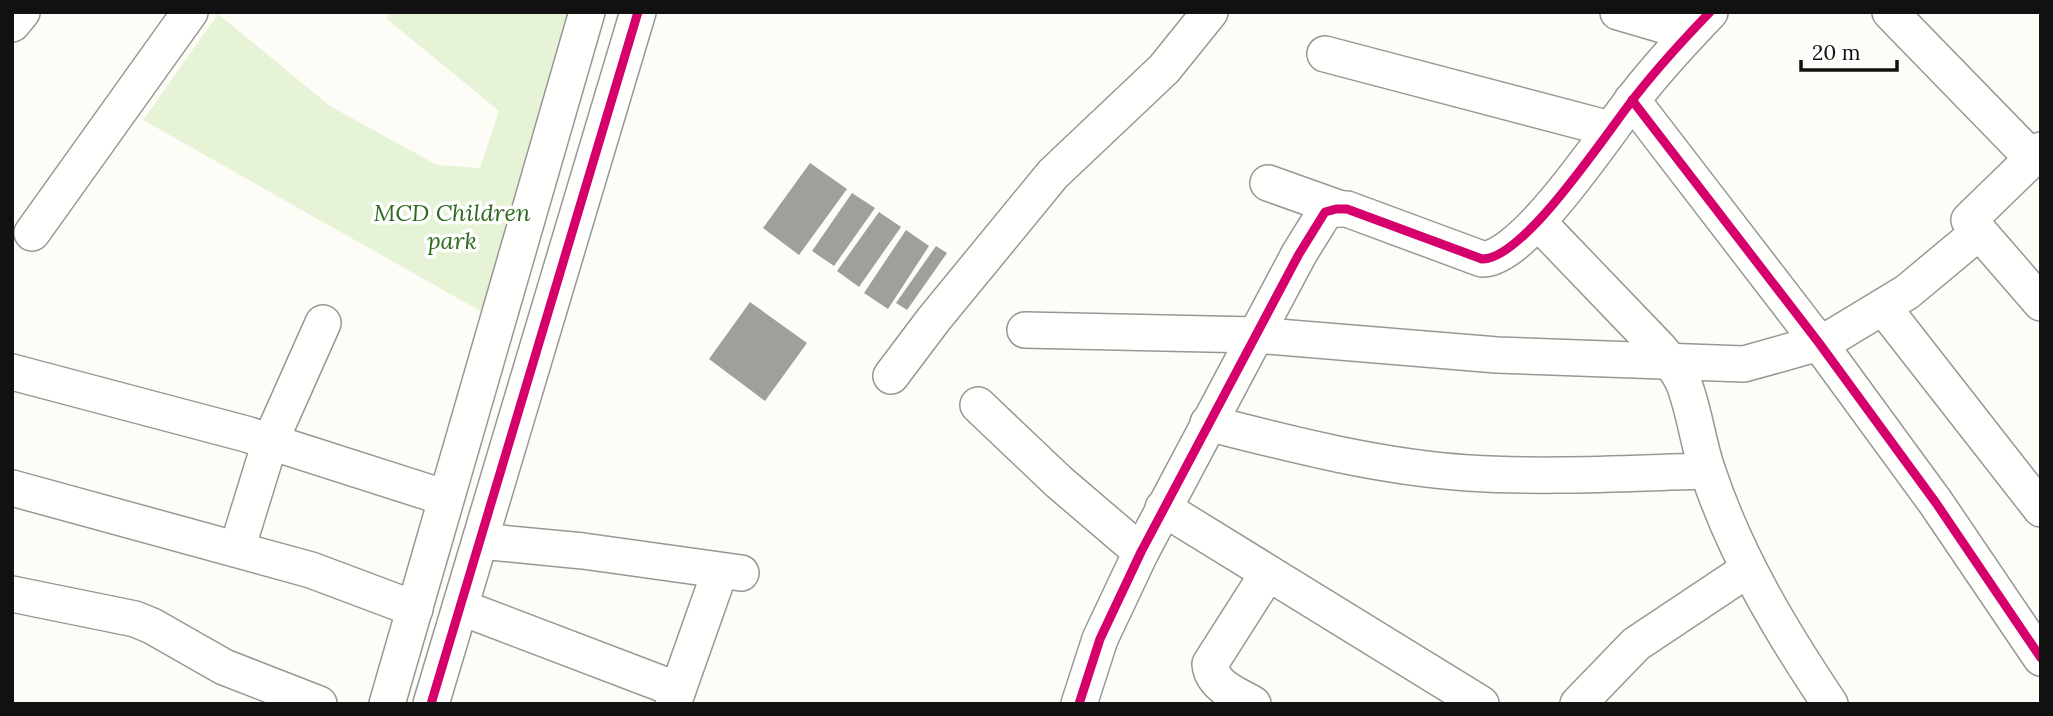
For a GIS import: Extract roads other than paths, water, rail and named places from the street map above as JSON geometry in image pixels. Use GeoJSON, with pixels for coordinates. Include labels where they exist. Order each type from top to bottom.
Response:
{"type":"FeatureCollection","features":[{"type":"Feature","properties":{"kind":"street"},"geometry":{"type":"LineString","coordinates":[[12,24],[22,12]]}},
{"type":"Feature","properties":{"kind":"street"},"geometry":{"type":"LineString","coordinates":[[32,233],[190,12]]}},
{"type":"Feature","properties":{"kind":"street"},"geometry":{"type":"LineString","coordinates":[[387,704],[587,12]]}},
{"type":"Feature","properties":{"kind":"street"},"geometry":{"type":"LineString","coordinates":[[431,704],[638,12]]}},
{"type":"Feature","properties":{"kind":"street"},"geometry":{"type":"LineString","coordinates":[[891,376],[1052,174],[1164,69],[1210,12]]}},
{"type":"Feature","properties":{"kind":"street"},"geometry":{"type":"LineString","coordinates":[[1618,12],[1700,23]]}},
{"type":"Feature","properties":{"kind":"street"},"geometry":{"type":"LineString","coordinates":[[1890,12],[2037,154],[1969,220],[2041,303]]}},
{"type":"Feature","properties":{"kind":"street"},"geometry":{"type":"LineString","coordinates":[[1079,704],[1100,639],[1163,508],[1298,254],[1325,212],[1348,209],[1482,259],[1490,260],[1502,255],[1539,223],[1632,100],[1700,23]]}},
{"type":"Feature","properties":{"kind":"street"},"geometry":{"type":"LineString","coordinates":[[1325,54],[1610,130]]}},
{"type":"Feature","properties":{"kind":"street"},"geometry":{"type":"LineString","coordinates":[[1632,100],[1819,343],[1936,503],[2041,657]]}},
{"type":"Feature","properties":{"kind":"street"},"geometry":{"type":"LineString","coordinates":[[1268,183],[1341,209]]}},
{"type":"Feature","properties":{"kind":"street"},"geometry":{"type":"LineString","coordinates":[[1539,223],[1670,362],[1684,383],[1707,471],[1747,570],[1830,704]]}},
{"type":"Feature","properties":{"kind":"street"},"geometry":{"type":"LineString","coordinates":[[1025,330],[1255,335],[1497,355],[1744,364],[1819,343],[1908,292],[1979,232]]}},
{"type":"Feature","properties":{"kind":"street"},"geometry":{"type":"LineString","coordinates":[[1883,306],[2041,509]]}},
{"type":"Feature","properties":{"kind":"street"},"geometry":{"type":"LineString","coordinates":[[237,549],[270,442],[323,323]]}},
{"type":"Feature","properties":{"kind":"street"},"geometry":{"type":"LineString","coordinates":[[12,372],[270,442],[446,498]]}},
{"type":"Feature","properties":{"kind":"street"},"geometry":{"type":"LineString","coordinates":[[978,405],[1059,482],[1141,552]]}},
{"type":"Feature","properties":{"kind":"street"},"geometry":{"type":"LineString","coordinates":[[1208,423],[1372,462],[1468,473],[1542,475],[1707,471]]}},
{"type":"Feature","properties":{"kind":"street"},"geometry":{"type":"LineString","coordinates":[[12,488],[311,570],[415,609]]}},
{"type":"Feature","properties":{"kind":"street"},"geometry":{"type":"LineString","coordinates":[[1163,508],[1480,704]]}},
{"type":"Feature","properties":{"kind":"street"},"geometry":{"type":"LineString","coordinates":[[460,607],[676,697],[731,572],[583,551],[480,541]]}},
{"type":"Feature","properties":{"kind":"street"},"geometry":{"type":"LineString","coordinates":[[1578,704],[1636,644],[1747,570]]}},
{"type":"Feature","properties":{"kind":"street"},"geometry":{"type":"LineString","coordinates":[[1253,704],[1217,683],[1210,672],[1210,664],[1268,573]]}},
{"type":"Feature","properties":{"kind":"street"},"geometry":{"type":"LineString","coordinates":[[12,594],[135,619],[224,667],[319,704]]}},
{"type":"Feature","properties":{"kind":"park label","name":"MCD Children park"},"geometry":{"type":"Point","coordinates":[452,227]}}]}
